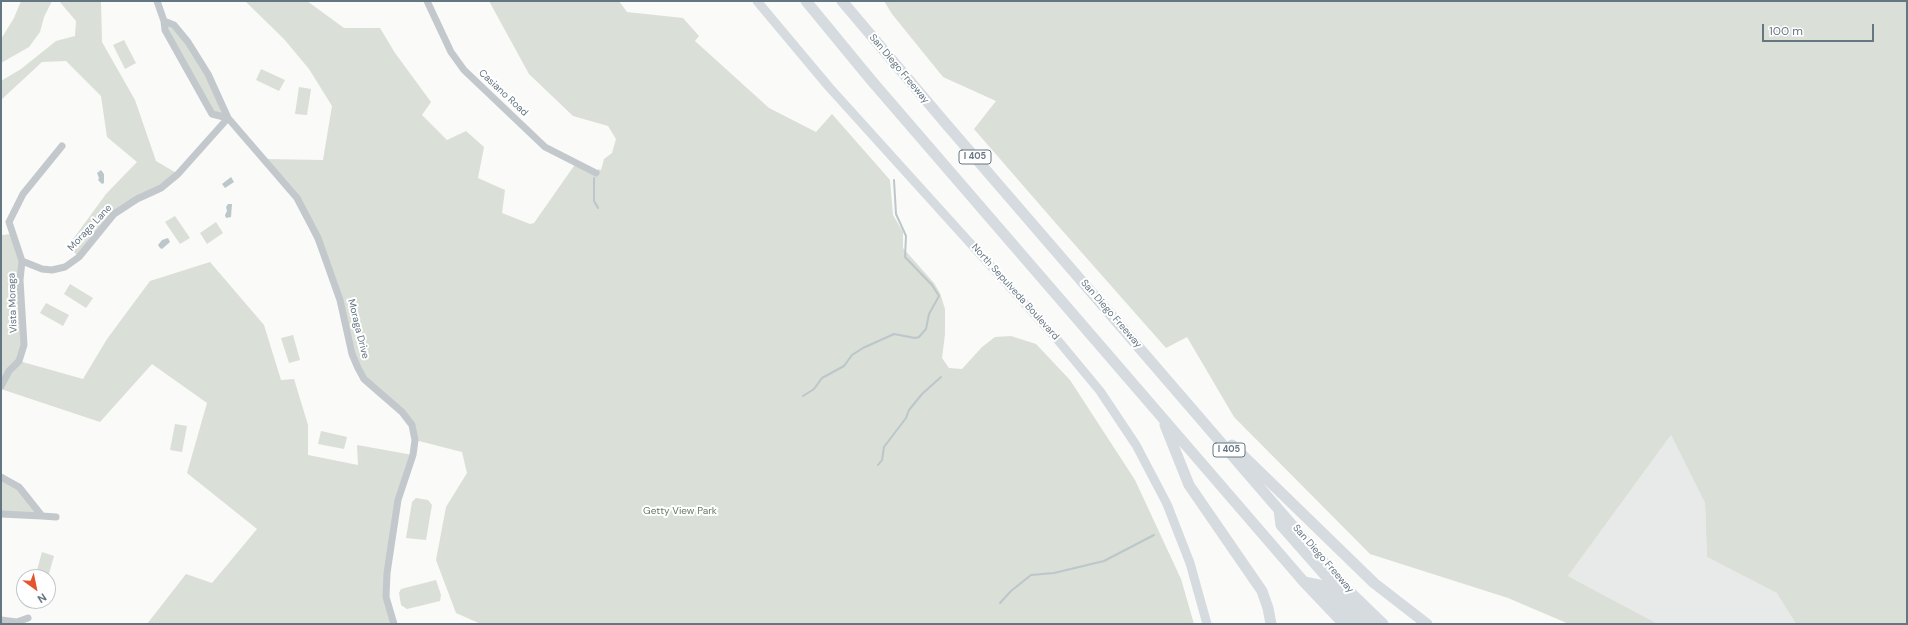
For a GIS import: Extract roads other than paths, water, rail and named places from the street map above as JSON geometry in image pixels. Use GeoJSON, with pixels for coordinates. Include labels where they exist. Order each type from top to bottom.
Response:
{"type":"FeatureCollection","features":[{"type":"Feature","properties":{"kind":"highway","name":"I 405"},"geometry":{"type":"LineString","coordinates":[[806,1],[954,176],[1304,582],[1344,624]]}},
{"type":"Feature","properties":{"kind":"highway","name":"San Diego Freeway"},"geometry":{"type":"LineString","coordinates":[[842,1],[1349,591],[1383,624]]}},
{"type":"Feature","properties":{"kind":"highway"},"geometry":{"type":"LineString","coordinates":[[1178,391],[1351,562],[1390,597],[1427,624]]}},
{"type":"Feature","properties":{"kind":"highway"},"geometry":{"type":"LineString","coordinates":[[1160,415],[1189,485],[1256,580],[1265,598],[1271,624]]}},
{"type":"Feature","properties":{"kind":"highway"},"geometry":{"type":"LineString","coordinates":[[1280,510],[1281,525],[1354,608],[1371,624]]}},
{"type":"Feature","properties":{"kind":"highway"},"geometry":{"type":"LineString","coordinates":[[1304,582],[1319,585],[1358,624]]}},
{"type":"Feature","properties":{"kind":"main road","name":"North Sepulveda Boulevard"},"geometry":{"type":"LineString","coordinates":[[758,1],[829,87],[1060,343],[1100,391],[1136,445],[1167,504],[1190,563],[1207,624]]}},
{"type":"Feature","properties":{"kind":"street","name":"Moraga Drive"},"geometry":{"type":"LineString","coordinates":[[157,1],[164,21],[165,30],[212,114],[228,118]]}},
{"type":"Feature","properties":{"kind":"street","name":"Casiano Road"},"geometry":{"type":"LineString","coordinates":[[427,1],[451,52],[464,70],[545,147],[596,173]]}},
{"type":"Feature","properties":{"kind":"street","name":"Moraga Drive"},"geometry":{"type":"LineString","coordinates":[[164,21],[174,24],[188,42],[208,74],[228,118],[297,198],[318,238],[340,300],[352,354],[358,368],[364,379],[402,412],[412,426],[415,440],[413,455],[398,500],[387,572],[386,597],[394,624]]}},
{"type":"Feature","properties":{"kind":"street","name":"Moraga Lane"},"geometry":{"type":"LineString","coordinates":[[22,261],[42,269],[52,270],[65,267],[79,257],[114,214],[137,198],[161,188],[178,174],[228,118]]}},
{"type":"Feature","properties":{"kind":"street"},"geometry":{"type":"LineString","coordinates":[[22,261],[8,222],[23,194],[62,146]]}},
{"type":"Feature","properties":{"kind":"street","name":"Vista Moraga"},"geometry":{"type":"LineString","coordinates":[[1,386],[9,371],[19,361],[24,345],[20,280],[22,261]]}},
{"type":"Feature","properties":{"kind":"street"},"geometry":{"type":"LineString","coordinates":[[1,477],[19,487],[42,516]]}},
{"type":"Feature","properties":{"kind":"street"},"geometry":{"type":"LineString","coordinates":[[1,514],[56,517]]}},
{"type":"Feature","properties":{"kind":"street"},"geometry":{"type":"LineString","coordinates":[[1,620],[16,622],[28,618]]}},
{"type":"Feature","properties":{"kind":"waterway"},"geometry":{"type":"LineString","coordinates":[[594,178],[594,201],[598,208]]}},
{"type":"Feature","properties":{"kind":"waterway"},"geometry":{"type":"LineString","coordinates":[[803,396],[814,389],[822,378],[844,366],[852,355],[863,348],[894,334],[915,338],[919,337],[926,329],[929,314],[939,296],[932,285],[905,257],[906,236],[896,214],[894,180]]}},
{"type":"Feature","properties":{"kind":"waterway"},"geometry":{"type":"LineString","coordinates":[[878,465],[882,460],[884,447],[906,418],[909,410],[922,394],[941,377]]}},
{"type":"Feature","properties":{"kind":"waterway"},"geometry":{"type":"LineString","coordinates":[[1000,603],[1011,591],[1031,575],[1054,573],[1104,561],[1154,535]]}},
{"type":"Feature","properties":{"kind":"park label","name":"Getty View Park"},"geometry":{"type":"Point","coordinates":[680,511]}}]}
